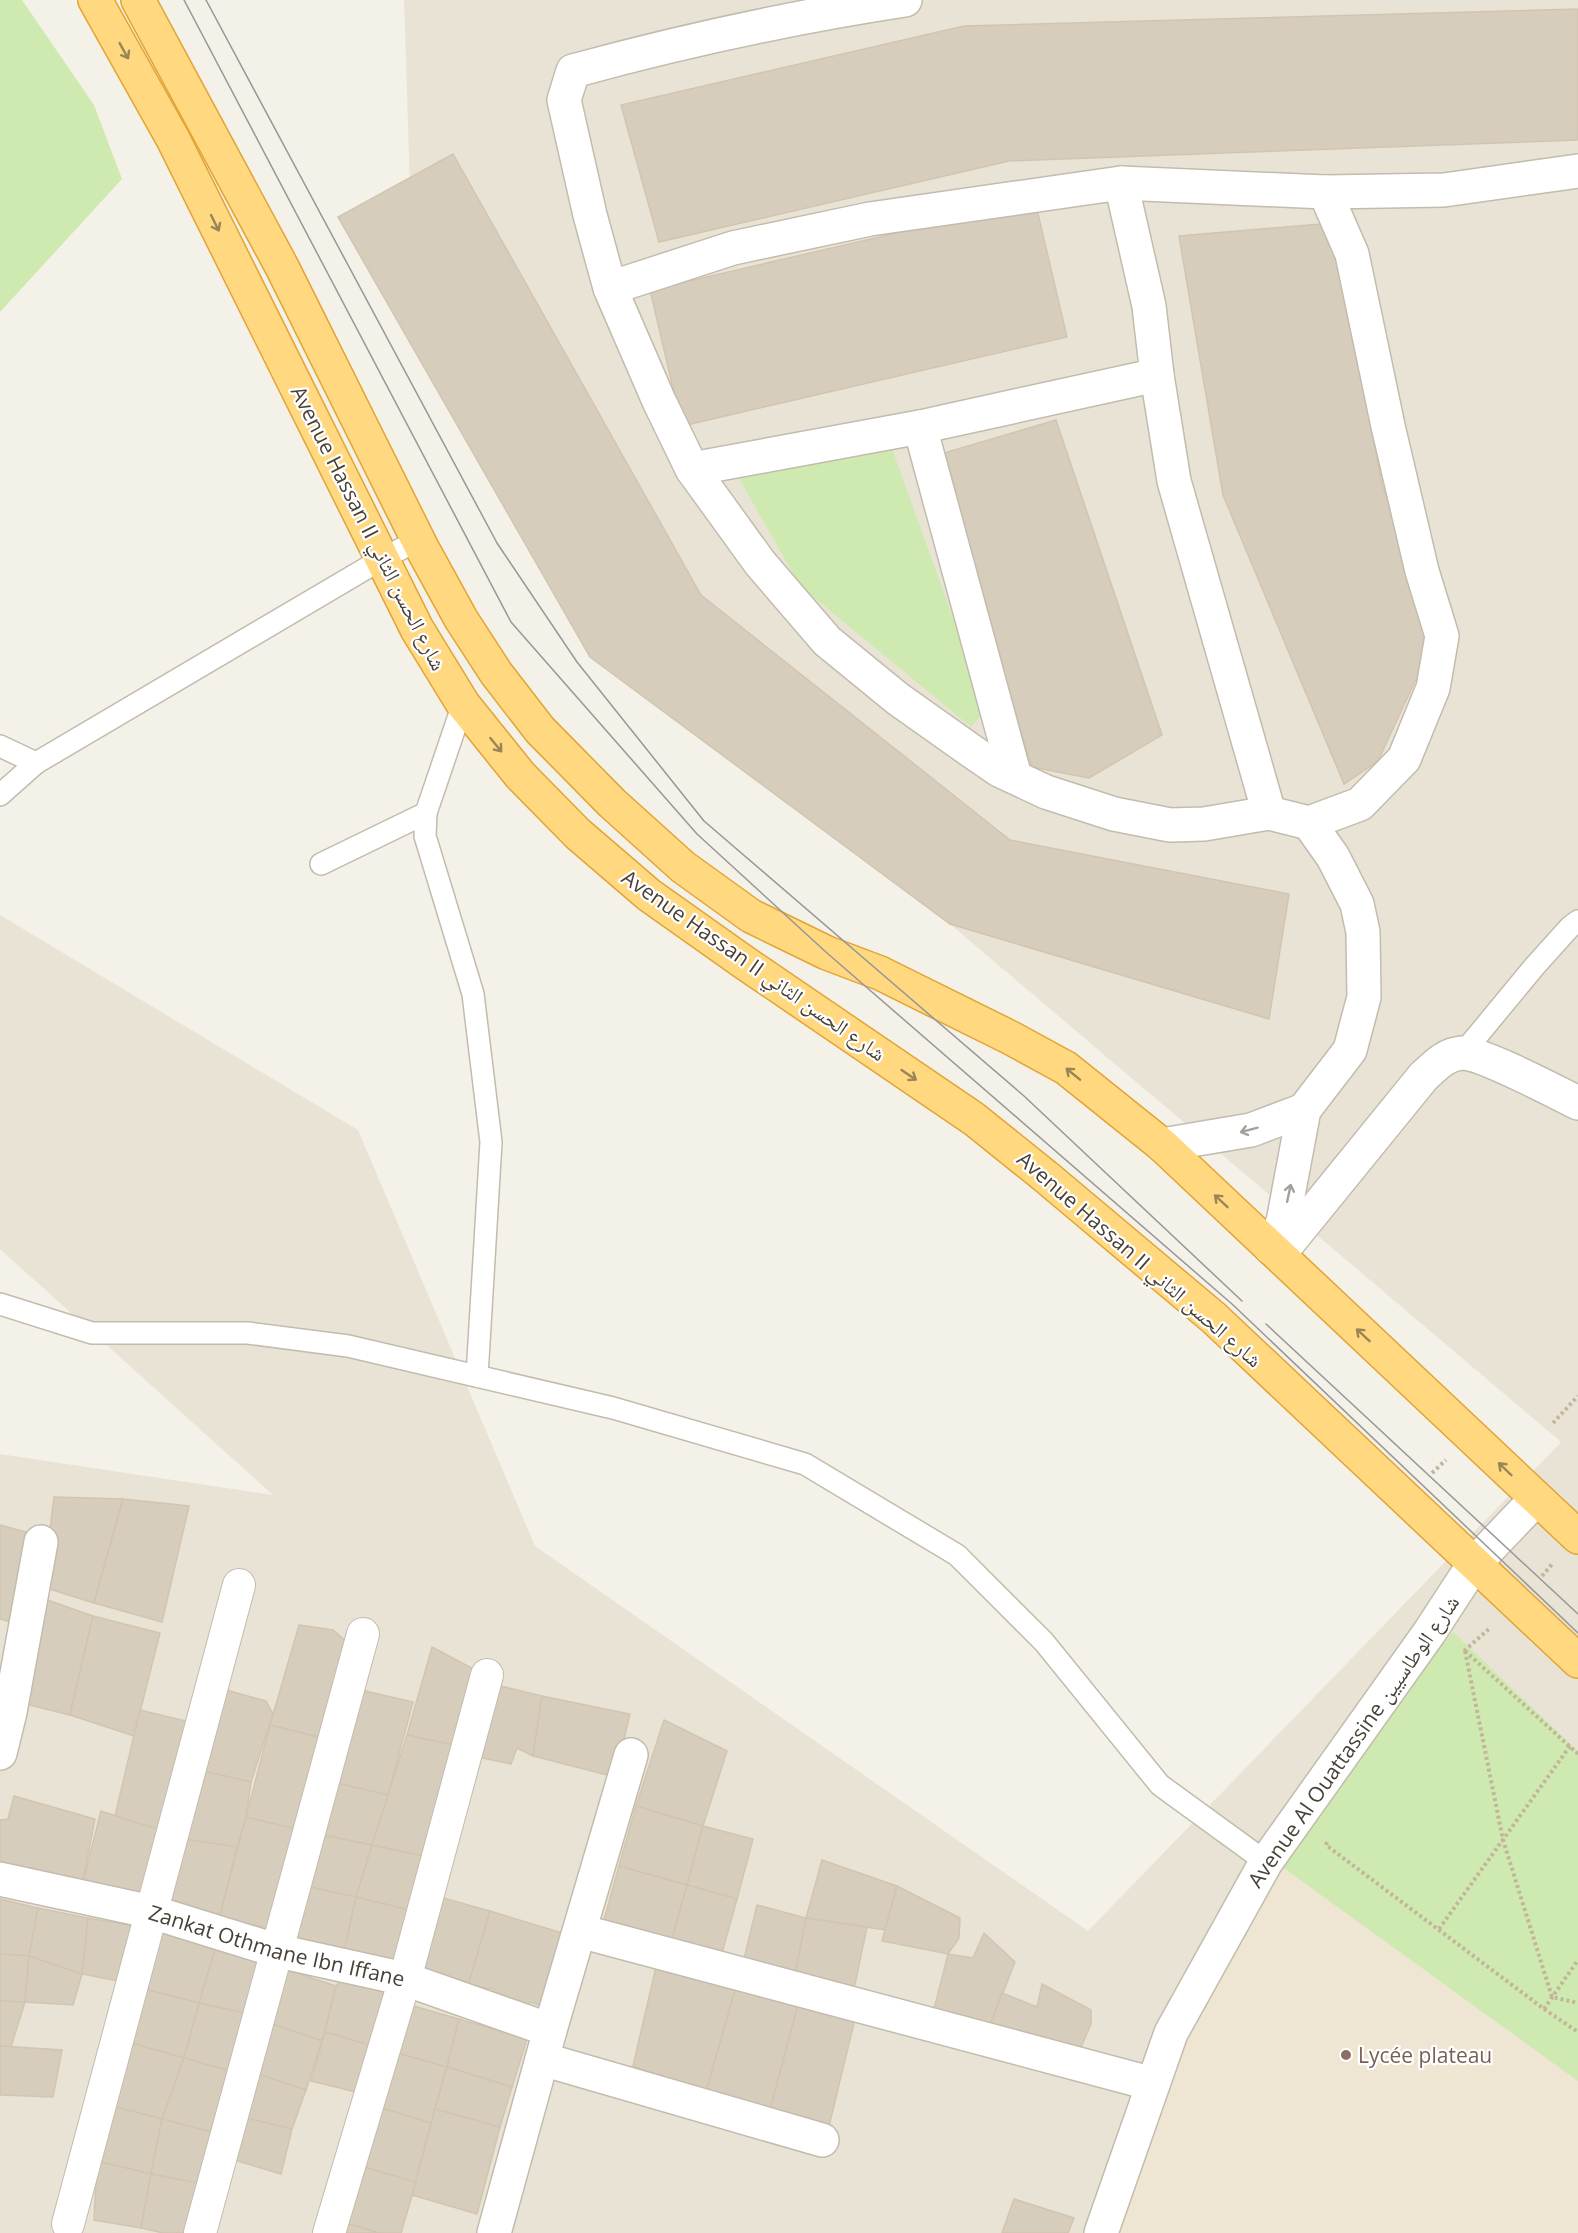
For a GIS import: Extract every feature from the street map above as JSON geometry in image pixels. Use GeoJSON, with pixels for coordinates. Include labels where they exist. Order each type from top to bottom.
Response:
{"type":"FeatureCollection","features":[{"type":"Feature","properties":{"kind":"highway","name":"Avenue Hassan II شارع الحسن الثاني"},"geometry":{"type":"LineString","coordinates":[[95,0],[173,140],[417,629],[463,704],[520,776],[578,834],[649,895],[975,1119],[1214,1318],[1578,1661]]}},
{"type":"Feature","properties":{"kind":"highway","name":"Avenue Hassan II شارع الحسن الثاني"},"geometry":{"type":"LineString","coordinates":[[138,0],[282,267],[418,540],[461,619],[496,674],[540,730],[612,803],[683,867],[751,916],[827,953],[880,973],[1066,1068],[1162,1145],[1577,1537]]}},
{"type":"Feature","properties":{"kind":"street"},"geometry":{"type":"LineString","coordinates":[[905,0],[821,13],[648,51],[573,71],[564,99],[582,186],[610,288],[659,401],[692,469],[760,563],[827,641],[898,699],[999,770],[1046,792],[1114,814],[1170,825],[1204,824],[1269,813],[1308,823],[1360,804],[1404,759],[1433,688],[1442,636],[1422,571],[1388,426],[1352,254],[1325,192]]}},
{"type":"Feature","properties":{"kind":"street"},"geometry":{"type":"LineString","coordinates":[[610,288],[733,248],[870,219],[1121,183],[1325,192],[1444,190],[1578,171]]}},
{"type":"Feature","properties":{"kind":"street"},"geometry":{"type":"LineString","coordinates":[[1121,183],[1149,306],[1157,375],[1174,481],[1269,813]]}},
{"type":"Feature","properties":{"kind":"street"},"geometry":{"type":"LineString","coordinates":[[692,469],[920,427],[1157,375]]}},
{"type":"Feature","properties":{"kind":"street"},"geometry":{"type":"LineString","coordinates":[[920,427],[1015,777]]}},
{"type":"Feature","properties":{"kind":"street"},"geometry":{"type":"LineString","coordinates":[[1275,1251],[1283,1222],[1304,1110],[1350,1050],[1364,997],[1363,932],[1357,904],[1334,857],[1308,823]]}},
{"type":"Feature","properties":{"kind":"street"},"geometry":{"type":"LineString","coordinates":[[1275,1251],[1423,1077],[1446,1057],[1463,1053],[1485,1059],[1578,1103]]}},
{"type":"Feature","properties":{"kind":"street"},"geometry":{"type":"LineString","coordinates":[[1162,1145],[1251,1130],[1304,1110]]}},
{"type":"Feature","properties":{"kind":"street","name":"Avenue Al Ouattassine شارع الوطاسيين"},"geometry":{"type":"LineString","coordinates":[[1101,2233],[1171,2033],[1266,1862],[1429,1633],[1474,1564],[1536,1498]]}},
{"type":"Feature","properties":{"kind":"street"},"geometry":{"type":"LineString","coordinates":[[0,1753],[10,1712],[41,1542]]}},
{"type":"Feature","properties":{"kind":"street"},"geometry":{"type":"LineString","coordinates":[[68,2224],[239,1585]]}},
{"type":"Feature","properties":{"kind":"street"},"geometry":{"type":"LineString","coordinates":[[200,2233],[363,1634]]}},
{"type":"Feature","properties":{"kind":"street"},"geometry":{"type":"LineString","coordinates":[[329,2233],[405,1979],[487,1675]]}},
{"type":"Feature","properties":{"kind":"street"},"geometry":{"type":"LineString","coordinates":[[494,2233],[546,2044],[631,1755]]}},
{"type":"Feature","properties":{"kind":"street","name":"Zankat Othmane Ibn Iffane"},"geometry":{"type":"LineString","coordinates":[[0,1879],[152,1912],[278,1951],[405,1979],[546,2044],[822,2140]]}},
{"type":"Feature","properties":{"kind":"street"},"geometry":{"type":"LineString","coordinates":[[580,1931],[1153,2084]]}},
{"type":"Feature","properties":{"kind":"lane"},"geometry":{"type":"LineString","coordinates":[[0,795],[36,763],[418,540]]}},
{"type":"Feature","properties":{"kind":"lane"},"geometry":{"type":"LineString","coordinates":[[463,704],[426,813],[425,837],[473,994],[491,1142],[477,1376]]}},
{"type":"Feature","properties":{"kind":"lane"},"geometry":{"type":"LineString","coordinates":[[0,746],[36,763]]}},
{"type":"Feature","properties":{"kind":"lane"},"geometry":{"type":"LineString","coordinates":[[321,864],[426,813]]}},
{"type":"Feature","properties":{"kind":"lane"},"geometry":{"type":"LineString","coordinates":[[1463,1053],[1534,967],[1578,921]]}},
{"type":"Feature","properties":{"kind":"lane"},"geometry":{"type":"LineString","coordinates":[[0,1304],[92,1334],[248,1333],[348,1346],[613,1408],[805,1464],[957,1555],[1044,1641],[1160,1785],[1266,1862]]}},
{"type":"Feature","properties":{"kind":"path"},"geometry":{"type":"LineString","coordinates":[[1553,1423],[1578,1396]]}},
{"type":"Feature","properties":{"kind":"path"},"geometry":{"type":"LineString","coordinates":[[1404,1498],[1471,1437]]}},
{"type":"Feature","properties":{"kind":"path"},"geometry":{"type":"LineString","coordinates":[[1517,1604],[1577,1537]]}},
{"type":"Feature","properties":{"kind":"path"},"geometry":{"type":"LineString","coordinates":[[1458,1660],[1465,1650]]}},
{"type":"Feature","properties":{"kind":"path"},"geometry":{"type":"LineString","coordinates":[[1465,1650],[1578,1754]]}},
{"type":"Feature","properties":{"kind":"path"},"geometry":{"type":"LineString","coordinates":[[1465,1650],[1503,1840],[1552,1997]]}},
{"type":"Feature","properties":{"kind":"path"},"geometry":{"type":"LineString","coordinates":[[1439,1929],[1570,1746]]}},
{"type":"Feature","properties":{"kind":"path"},"geometry":{"type":"LineString","coordinates":[[1333,1835],[1326,1845],[1578,2032]]}},
{"type":"Feature","properties":{"kind":"path"},"geometry":{"type":"LineString","coordinates":[[1544,2009],[1578,1960]]}},
{"type":"Feature","properties":{"kind":"path"},"geometry":{"type":"LineString","coordinates":[[1552,1997],[1578,2003]]}},
{"type":"Feature","properties":{"kind":"shaded area"},"geometry":{"type":"Polygon","coordinates":[[[404,0],[1578,0],[1578,2233],[0,2233],[0,1454],[273,1495],[0,1249],[0,915],[358,1130],[535,1546],[1088,1931],[1561,1442],[964,936],[694,695],[414,312],[404,0]]]}},
{"type":"Feature","properties":{"kind":"shaded area","name":"Lycée plateau"},"geometry":{"type":"Polygon","coordinates":[[[1281,1866],[1578,2081],[1578,2233],[1092,2233],[1159,2028],[1281,1866]]]}},
{"type":"Feature","properties":{"kind":"green space"},"geometry":{"type":"Polygon","coordinates":[[[0,0],[22,0],[94,105],[122,179],[0,312],[0,0]]]}},
{"type":"Feature","properties":{"kind":"green space"},"geometry":{"type":"Polygon","coordinates":[[[891,446],[986,709],[971,727],[800,586],[737,475],[891,446]]]}},
{"type":"Feature","properties":{"kind":"green space"},"geometry":{"type":"Polygon","coordinates":[[[1453,1632],[1578,1751],[1578,2081],[1281,1866],[1439,1647],[1453,1632]]]}},
{"type":"Feature","properties":{"kind":"building"},"geometry":{"type":"Polygon","coordinates":[[[1578,9],[1578,140],[1009,161],[659,242],[621,105],[964,26],[1578,9]]]}},
{"type":"Feature","properties":{"kind":"building"},"geometry":{"type":"Polygon","coordinates":[[[453,154],[701,595],[1010,840],[1289,894],[1269,1019],[950,924],[590,657],[338,217],[453,154]]]}},
{"type":"Feature","properties":{"kind":"building"},"geometry":{"type":"Polygon","coordinates":[[[1035,201],[1067,337],[682,426],[650,290],[1035,201]]]}},
{"type":"Feature","properties":{"kind":"building"},"geometry":{"type":"Polygon","coordinates":[[[1332,223],[1382,484],[1435,638],[1378,761],[1344,784],[1223,495],[1179,236],[1332,223]]]}},
{"type":"Feature","properties":{"kind":"building"},"geometry":{"type":"Polygon","coordinates":[[[1056,420],[1162,735],[1089,778],[1032,767],[934,456],[1056,420]]]}},
{"type":"Feature","properties":{"kind":"building"},"geometry":{"type":"Polygon","coordinates":[[[54,1497],[123,1499],[94,1603],[43,1587],[54,1497]]]}},
{"type":"Feature","properties":{"kind":"building"},"geometry":{"type":"Polygon","coordinates":[[[123,1499],[189,1506],[162,1622],[94,1603],[123,1499]]]}},
{"type":"Feature","properties":{"kind":"building"},"geometry":{"type":"Polygon","coordinates":[[[0,1525],[30,1533],[15,1623],[0,1619],[0,1525]]]}},
{"type":"Feature","properties":{"kind":"building"},"geometry":{"type":"Polygon","coordinates":[[[39,1597],[93,1616],[70,1715],[25,1704],[39,1597]]]}},
{"type":"Feature","properties":{"kind":"building"},"geometry":{"type":"Polygon","coordinates":[[[93,1616],[160,1633],[134,1736],[70,1715],[93,1616]]]}},
{"type":"Feature","properties":{"kind":"building"},"geometry":{"type":"Polygon","coordinates":[[[299,1625],[333,1630],[348,1643],[326,1739],[270,1725],[299,1625]]]}},
{"type":"Feature","properties":{"kind":"building"},"geometry":{"type":"Polygon","coordinates":[[[432,1647],[485,1675],[462,1747],[407,1735],[432,1647]]]}},
{"type":"Feature","properties":{"kind":"building"},"geometry":{"type":"Polygon","coordinates":[[[493,1684],[542,1696],[533,1756],[517,1748],[511,1764],[477,1757],[493,1684]]]}},
{"type":"Feature","properties":{"kind":"building"},"geometry":{"type":"Polygon","coordinates":[[[219,1688],[266,1701],[273,1714],[251,1782],[195,1769],[219,1688]]]}},
{"type":"Feature","properties":{"kind":"building"},"geometry":{"type":"Polygon","coordinates":[[[357,1689],[413,1702],[388,1795],[332,1782],[357,1689]]]}},
{"type":"Feature","properties":{"kind":"building"},"geometry":{"type":"Polygon","coordinates":[[[542,1696],[630,1714],[615,1777],[533,1756],[542,1696]]]}},
{"type":"Feature","properties":{"kind":"building"},"geometry":{"type":"Polygon","coordinates":[[[140,1710],[194,1723],[166,1832],[115,1816],[140,1710]]]}},
{"type":"Feature","properties":{"kind":"building"},"geometry":{"type":"Polygon","coordinates":[[[664,1720],[727,1751],[703,1826],[636,1806],[664,1720]]]}},
{"type":"Feature","properties":{"kind":"building"},"geometry":{"type":"Polygon","coordinates":[[[270,1725],[326,1739],[299,1830],[246,1817],[270,1725]]]}},
{"type":"Feature","properties":{"kind":"building"},"geometry":{"type":"Polygon","coordinates":[[[407,1735],[462,1747],[432,1858],[372,1845],[407,1735]]]}},
{"type":"Feature","properties":{"kind":"building"},"geometry":{"type":"Polygon","coordinates":[[[195,1769],[251,1782],[246,1817],[237,1847],[178,1838],[195,1769]]]}},
{"type":"Feature","properties":{"kind":"building"},"geometry":{"type":"Polygon","coordinates":[[[332,1782],[388,1795],[372,1845],[318,1834],[332,1782]]]}},
{"type":"Feature","properties":{"kind":"building"},"geometry":{"type":"Polygon","coordinates":[[[14,1796],[95,1819],[82,1886],[0,1870],[0,1820],[8,1819],[14,1796]]]}},
{"type":"Feature","properties":{"kind":"building"},"geometry":{"type":"Polygon","coordinates":[[[636,1806],[703,1826],[687,1885],[619,1866],[636,1806]]]}},
{"type":"Feature","properties":{"kind":"building"},"geometry":{"type":"Polygon","coordinates":[[[101,1811],[166,1832],[148,1899],[82,1886],[101,1811]]]}},
{"type":"Feature","properties":{"kind":"building"},"geometry":{"type":"Polygon","coordinates":[[[246,1817],[299,1830],[276,1929],[219,1919],[246,1817]]]}},
{"type":"Feature","properties":{"kind":"building"},"geometry":{"type":"Polygon","coordinates":[[[703,1826],[753,1839],[737,1899],[687,1885],[703,1826]]]}},
{"type":"Feature","properties":{"kind":"building"},"geometry":{"type":"Polygon","coordinates":[[[318,1834],[372,1845],[356,1897],[305,1886],[318,1834]]]}},
{"type":"Feature","properties":{"kind":"building"},"geometry":{"type":"Polygon","coordinates":[[[178,1838],[237,1847],[219,1919],[164,1900],[178,1838]]]}},
{"type":"Feature","properties":{"kind":"building"},"geometry":{"type":"Polygon","coordinates":[[[372,1845],[432,1858],[418,1912],[356,1897],[372,1845]]]}},
{"type":"Feature","properties":{"kind":"building"},"geometry":{"type":"Polygon","coordinates":[[[822,1860],[897,1886],[885,1930],[806,1918],[822,1860]]]}},
{"type":"Feature","properties":{"kind":"building"},"geometry":{"type":"Polygon","coordinates":[[[619,1866],[687,1885],[670,1946],[602,1927],[619,1866]]]}},
{"type":"Feature","properties":{"kind":"building"},"geometry":{"type":"Polygon","coordinates":[[[687,1885],[737,1899],[720,1960],[670,1946],[687,1885]]]}},
{"type":"Feature","properties":{"kind":"building"},"geometry":{"type":"Polygon","coordinates":[[[305,1886],[356,1897],[344,1953],[283,1938],[305,1886]]]}},
{"type":"Feature","properties":{"kind":"building"},"geometry":{"type":"Polygon","coordinates":[[[897,1886],[960,1918],[959,1938],[948,1954],[882,1941],[897,1886]]]}},
{"type":"Feature","properties":{"kind":"building"},"geometry":{"type":"Polygon","coordinates":[[[436,1896],[490,1911],[468,1986],[415,1973],[436,1896]]]}},
{"type":"Feature","properties":{"kind":"building"},"geometry":{"type":"Polygon","coordinates":[[[356,1897],[418,1912],[404,1971],[344,1953],[356,1897]]]}},
{"type":"Feature","properties":{"kind":"building"},"geometry":{"type":"Polygon","coordinates":[[[0,1899],[38,1908],[29,1956],[0,1954],[0,1899]]]}},
{"type":"Feature","properties":{"kind":"building"},"geometry":{"type":"Polygon","coordinates":[[[757,1905],[806,1918],[795,1976],[743,1963],[757,1905]]]}},
{"type":"Feature","properties":{"kind":"building"},"geometry":{"type":"Polygon","coordinates":[[[38,1908],[88,1918],[82,1974],[29,1956],[38,1908]]]}},
{"type":"Feature","properties":{"kind":"building"},"geometry":{"type":"Polygon","coordinates":[[[490,1911],[572,1936],[548,2008],[530,2002],[524,2011],[493,1997],[494,1989],[468,1986],[490,1911]]]}},
{"type":"Feature","properties":{"kind":"building"},"geometry":{"type":"Polygon","coordinates":[[[88,1918],[139,1927],[129,1983],[82,1974],[88,1918]]]}},
{"type":"Feature","properties":{"kind":"building"},"geometry":{"type":"Polygon","coordinates":[[[806,1918],[867,1927],[854,1989],[795,1976],[806,1918]]]}},
{"type":"Feature","properties":{"kind":"building"},"geometry":{"type":"Polygon","coordinates":[[[159,1931],[216,1946],[199,2003],[144,1989],[159,1931]]]}},
{"type":"Feature","properties":{"kind":"building"},"geometry":{"type":"Polygon","coordinates":[[[984,1933],[1015,1962],[988,2031],[933,2013],[948,1954],[973,1958],[984,1933]]]}},
{"type":"Feature","properties":{"kind":"building"},"geometry":{"type":"Polygon","coordinates":[[[216,1946],[273,1962],[257,2016],[199,2003],[216,1946]]]}},
{"type":"Feature","properties":{"kind":"building"},"geometry":{"type":"Polygon","coordinates":[[[0,1954],[29,1956],[25,2002],[0,2001],[0,1954]]]}},
{"type":"Feature","properties":{"kind":"building"},"geometry":{"type":"Polygon","coordinates":[[[29,1956],[82,1974],[73,2005],[25,2002],[29,1956]]]}},
{"type":"Feature","properties":{"kind":"building"},"geometry":{"type":"Polygon","coordinates":[[[656,1967],[736,1987],[706,2092],[633,2066],[656,1967]]]}},
{"type":"Feature","properties":{"kind":"building"},"geometry":{"type":"Polygon","coordinates":[[[282,1968],[336,1986],[322,2041],[264,2021],[282,1968]]]}},
{"type":"Feature","properties":{"kind":"building"},"geometry":{"type":"Polygon","coordinates":[[[346,1973],[403,1982],[383,2049],[325,2032],[336,1986],[346,1973]]]}},
{"type":"Feature","properties":{"kind":"building"},"geometry":{"type":"Polygon","coordinates":[[[1042,1984],[1091,2010],[1091,2024],[1079,2052],[988,2031],[1002,1993],[1037,2007],[1042,1984]]]}},
{"type":"Feature","properties":{"kind":"building"},"geometry":{"type":"Polygon","coordinates":[[[736,1987],[799,2001],[770,2110],[706,2092],[736,1987]]]}},
{"type":"Feature","properties":{"kind":"building"},"geometry":{"type":"Polygon","coordinates":[[[144,1989],[199,2003],[184,2058],[131,2043],[144,1989]]]}},
{"type":"Feature","properties":{"kind":"building"},"geometry":{"type":"Polygon","coordinates":[[[0,2001],[25,2002],[11,2047],[0,2046],[0,2001]]]}},
{"type":"Feature","properties":{"kind":"building"},"geometry":{"type":"Polygon","coordinates":[[[799,2001],[856,2015],[829,2126],[770,2110],[799,2001]]]}},
{"type":"Feature","properties":{"kind":"building"},"geometry":{"type":"Polygon","coordinates":[[[199,2003],[257,2016],[240,2074],[184,2058],[199,2003]]]}},
{"type":"Feature","properties":{"kind":"building"},"geometry":{"type":"Polygon","coordinates":[[[404,2003],[459,2019],[447,2067],[390,2051],[404,2003]]]}},
{"type":"Feature","properties":{"kind":"building"},"geometry":{"type":"Polygon","coordinates":[[[459,2019],[527,2039],[512,2087],[447,2067],[459,2019]]]}},
{"type":"Feature","properties":{"kind":"building"},"geometry":{"type":"Polygon","coordinates":[[[264,2021],[322,2041],[306,2090],[254,2073],[264,2021]]]}},
{"type":"Feature","properties":{"kind":"building"},"geometry":{"type":"Polygon","coordinates":[[[325,2032],[383,2049],[368,2095],[311,2081],[325,2032]]]}},
{"type":"Feature","properties":{"kind":"building"},"geometry":{"type":"Polygon","coordinates":[[[131,2043],[184,2058],[162,2119],[112,2106],[131,2043]]]}},
{"type":"Feature","properties":{"kind":"building"},"geometry":{"type":"Polygon","coordinates":[[[0,2046],[62,2050],[53,2097],[0,2095],[0,2046]]]}},
{"type":"Feature","properties":{"kind":"building"},"geometry":{"type":"Polygon","coordinates":[[[390,2051],[447,2067],[431,2123],[375,2106],[390,2051]]]}},
{"type":"Feature","properties":{"kind":"building"},"geometry":{"type":"Polygon","coordinates":[[[184,2058],[240,2074],[224,2135],[162,2119],[184,2058]]]}},
{"type":"Feature","properties":{"kind":"building"},"geometry":{"type":"Polygon","coordinates":[[[447,2067],[512,2087],[500,2127],[435,2109],[447,2067]]]}},
{"type":"Feature","properties":{"kind":"building"},"geometry":{"type":"Polygon","coordinates":[[[254,2073],[306,2090],[292,2129],[241,2117],[254,2073]]]}},
{"type":"Feature","properties":{"kind":"building"},"geometry":{"type":"Polygon","coordinates":[[[112,2106],[162,2119],[151,2174],[97,2161],[112,2106]]]}},
{"type":"Feature","properties":{"kind":"building"},"geometry":{"type":"Polygon","coordinates":[[[375,2106],[431,2123],[416,2182],[357,2165],[375,2106]]]}},
{"type":"Feature","properties":{"kind":"building"},"geometry":{"type":"Polygon","coordinates":[[[435,2109],[500,2127],[477,2214],[412,2195],[435,2109]]]}},
{"type":"Feature","properties":{"kind":"building"},"geometry":{"type":"Polygon","coordinates":[[[241,2117],[292,2129],[281,2174],[231,2159],[241,2117]]]}},
{"type":"Feature","properties":{"kind":"building"},"geometry":{"type":"Polygon","coordinates":[[[162,2119],[224,2135],[209,2185],[151,2174],[162,2119]]]}},
{"type":"Feature","properties":{"kind":"building"},"geometry":{"type":"Polygon","coordinates":[[[97,2161],[151,2174],[141,2228],[94,2220],[97,2161]]]}},
{"type":"Feature","properties":{"kind":"building"},"geometry":{"type":"Polygon","coordinates":[[[357,2165],[416,2182],[401,2233],[380,2233],[341,2222],[357,2165]]]}},
{"type":"Feature","properties":{"kind":"building"},"geometry":{"type":"Polygon","coordinates":[[[151,2174],[209,2185],[198,2233],[163,2233],[141,2228],[151,2174]]]}},
{"type":"Feature","properties":{"kind":"building"},"geometry":{"type":"Polygon","coordinates":[[[1014,2199],[1074,2218],[1068,2233],[1002,2233],[1014,2199]]]}},
{"type":"Feature","properties":{"kind":"building"},"geometry":{"type":"Polygon","coordinates":[[[341,2222],[380,2233],[338,2233],[341,2222]]]}},
{"type":"Feature","properties":{"kind":"tram line"},"geometry":{"type":"LineString","coordinates":[[184,0],[511,622],[697,834],[827,953],[1232,1304],[1578,1633]]}},
{"type":"Feature","properties":{"kind":"tram line"},"geometry":{"type":"LineString","coordinates":[[206,0],[497,543],[577,662],[704,821],[1024,1096],[1242,1301]]}},
{"type":"Feature","properties":{"kind":"tram line"},"geometry":{"type":"LineString","coordinates":[[1266,1324],[1578,1614]]}},
{"type":"Feature","properties":{"kind":"place","name":"Lycée plateau"},"geometry":{"type":"Point","coordinates":[1346,2055]}}]}
